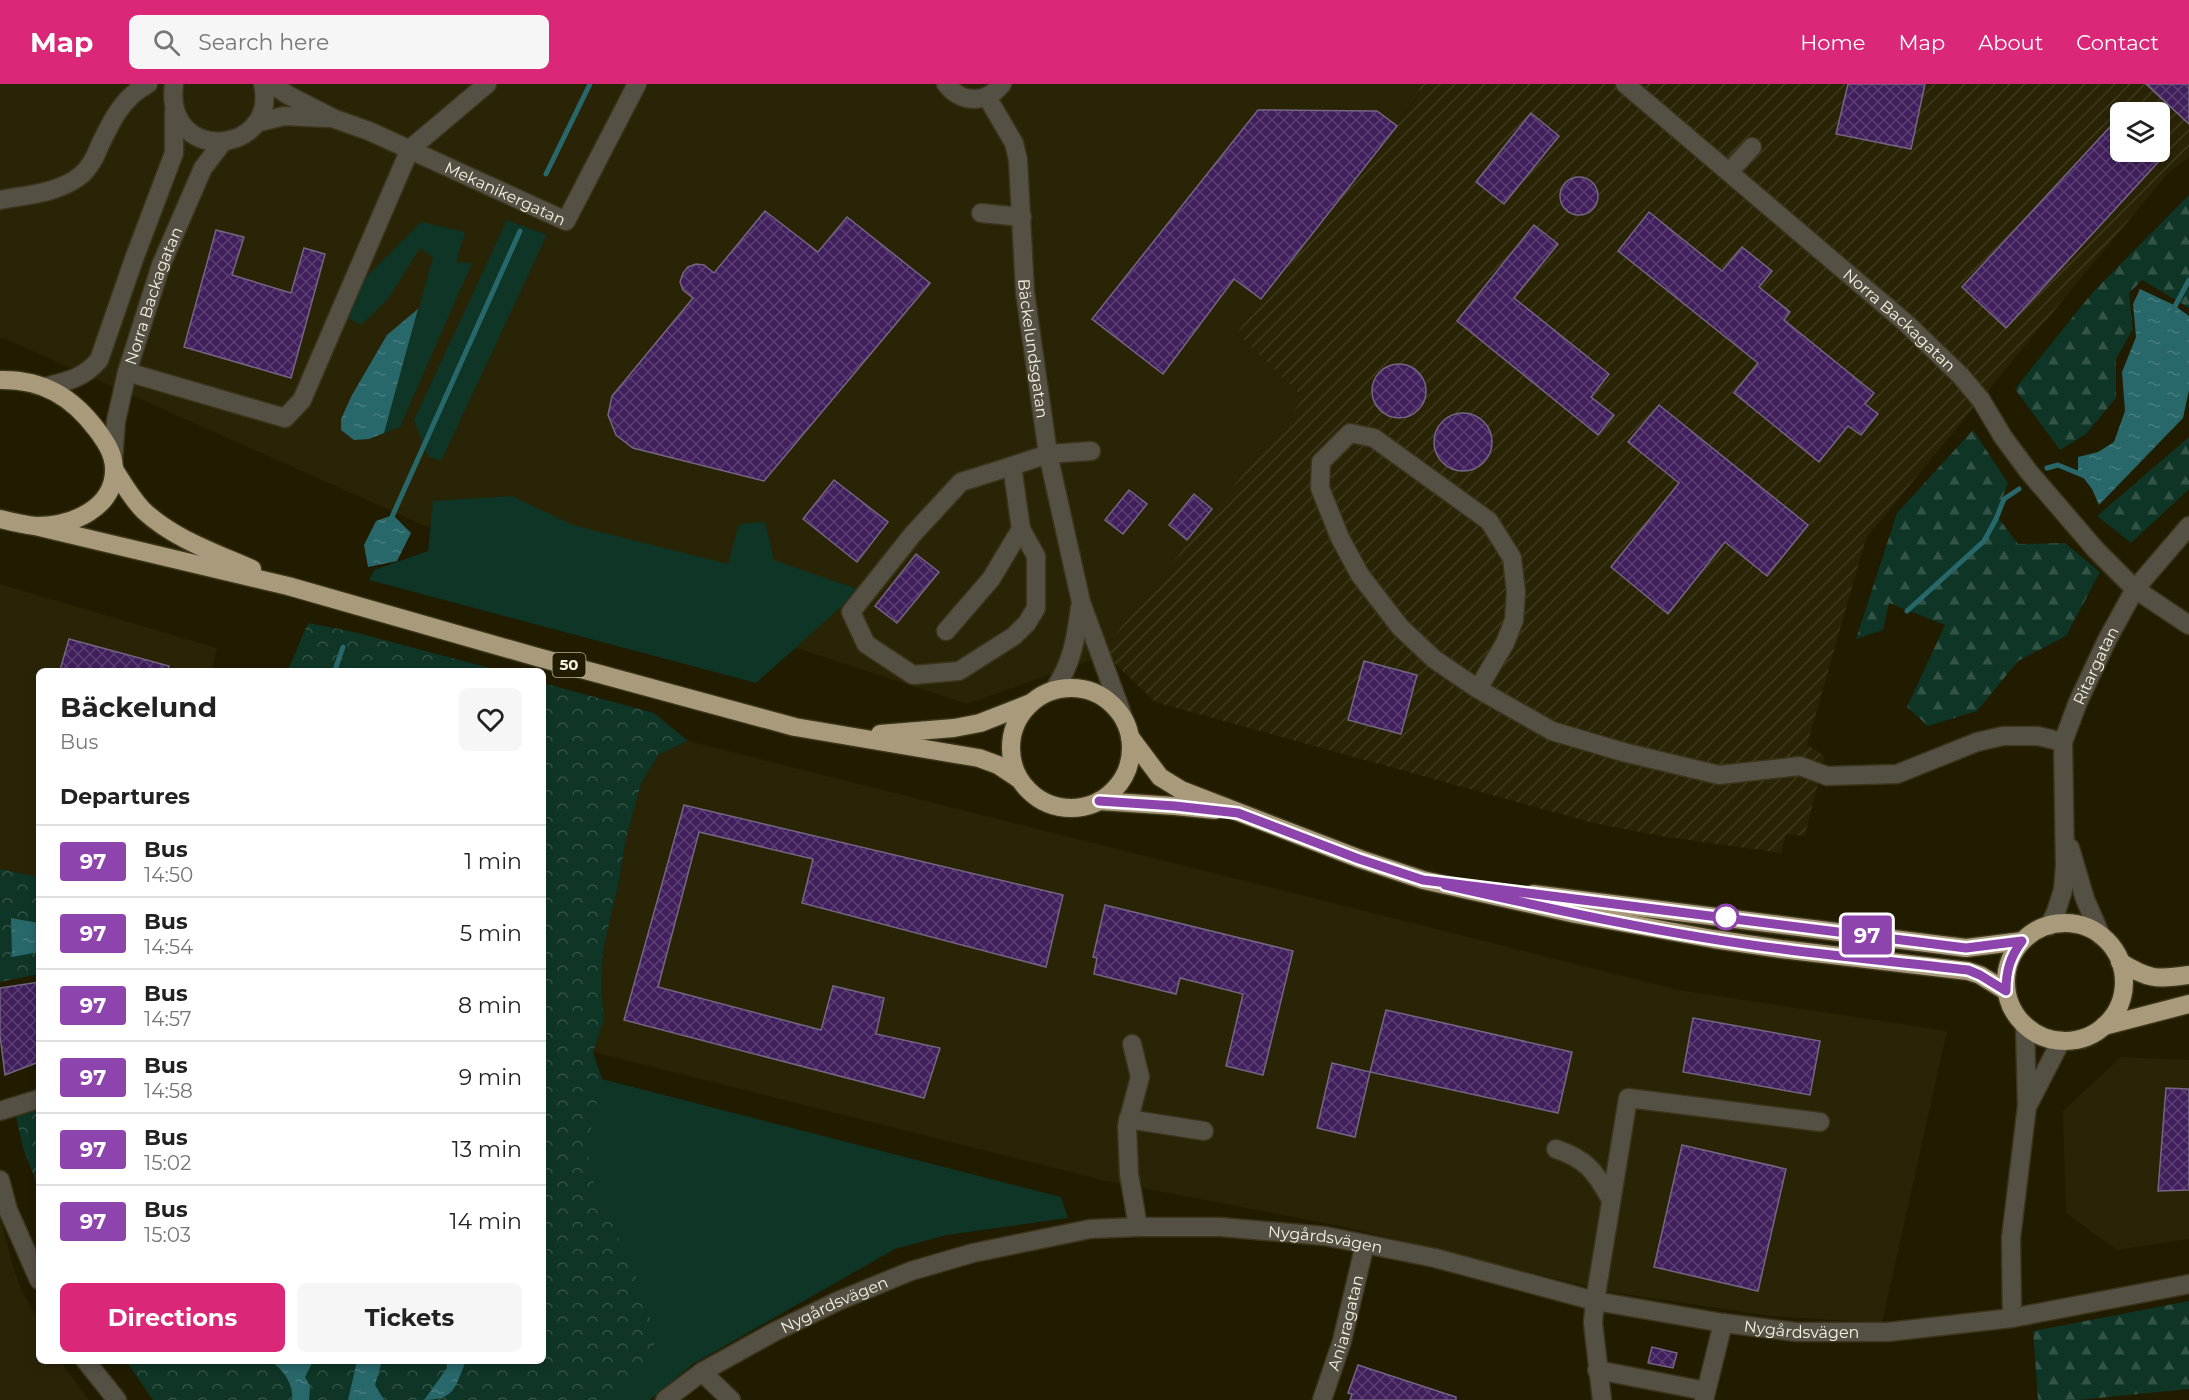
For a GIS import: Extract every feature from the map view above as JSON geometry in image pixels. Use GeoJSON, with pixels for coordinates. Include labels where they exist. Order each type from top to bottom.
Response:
{"type":"FeatureCollection","features":[{"type":"Feature","properties":{"kind":"highway"},"geometry":{"type":"LineString","coordinates":[[0,380],[12,380],[44,387],[73,403],[105,441],[113,464],[110,488],[106,497],[92,511],[61,524],[35,526],[0,519]]}},
{"type":"Feature","properties":{"kind":"highway","name":"50"},"geometry":{"type":"LineString","coordinates":[[113,464],[132,497],[163,525],[184,538],[288,586]]}},
{"type":"Feature","properties":{"kind":"highway","name":"50"},"geometry":{"type":"LineString","coordinates":[[35,526],[288,586],[795,727],[979,758],[998,765],[1019,778]]}},
{"type":"Feature","properties":{"kind":"highway"},"geometry":{"type":"LineString","coordinates":[[1127,729],[1131,750],[1125,774],[1109,794],[1099,801],[1077,808],[1054,806],[1034,795],[1019,778],[1014,766],[1012,739],[1022,714],[1031,703],[1053,691],[1070,688],[1087,691],[1102,697],[1115,708],[1160,777],[1181,790],[1359,859],[1423,880],[1575,914],[1713,939],[1968,970],[2006,991]]}},
{"type":"Feature","properties":{"kind":"highway","name":"50"},"geometry":{"type":"LineString","coordinates":[[852,736],[954,728],[980,723],[1031,703]]}},
{"type":"Feature","properties":{"kind":"highway"},"geometry":{"type":"LineString","coordinates":[[1099,801],[1238,813]]}},
{"type":"Feature","properties":{"kind":"highway"},"geometry":{"type":"LineString","coordinates":[[1423,880],[1966,948],[2022,941]]}},
{"type":"Feature","properties":{"kind":"highway"},"geometry":{"type":"LineString","coordinates":[[2062,924],[2079,925],[2101,936],[2111,945],[2120,962],[2124,984],[2117,1010],[2104,1026],[2087,1037],[2061,1041],[2041,1036],[2025,1025],[2016,1014],[2006,991],[2006,976],[2010,962],[2022,941],[2036,931],[2062,924]]}},
{"type":"Feature","properties":{"kind":"highway"},"geometry":{"type":"LineString","coordinates":[[2120,962],[2141,974],[2152,977],[2189,975]]}},
{"type":"Feature","properties":{"kind":"highway"},"geometry":{"type":"LineString","coordinates":[[2104,1026],[2189,1004]]}},
{"type":"Feature","properties":{"kind":"street"},"geometry":{"type":"LineString","coordinates":[[0,200],[65,185],[80,175],[91,165],[121,106],[141,88],[173,98],[182,125],[194,136],[208,141],[223,142],[247,133],[256,123],[263,109],[265,93],[263,84]]}},
{"type":"Feature","properties":{"kind":"street","name":"Mekanikergatan"},"geometry":{"type":"LineString","coordinates":[[272,84],[288,95],[335,119],[369,130],[566,221],[637,84]]}},
{"type":"Feature","properties":{"kind":"street"},"geometry":{"type":"LineString","coordinates":[[127,372],[285,418],[302,400],[410,149],[486,84]]}},
{"type":"Feature","properties":{"kind":"street"},"geometry":{"type":"LineString","coordinates":[[946,84],[954,93],[976,100],[987,97],[1002,84]]}},
{"type":"Feature","properties":{"kind":"street","name":"Norra Backagatan"},"geometry":{"type":"LineString","coordinates":[[1625,84],[1906,323],[1961,376],[1981,400],[2003,437],[2029,472],[2096,550],[2135,589],[2186,616]]}},
{"type":"Feature","properties":{"kind":"street","name":"Bäckelundsgatan"},"geometry":{"type":"LineString","coordinates":[[987,97],[1014,143],[1018,160],[1025,292],[1048,454],[1081,602],[1127,729]]}},
{"type":"Feature","properties":{"kind":"street","name":"Norra Backagatan"},"geometry":{"type":"LineString","coordinates":[[44,387],[79,378],[99,360],[174,153],[173,98]]}},
{"type":"Feature","properties":{"kind":"street","name":"Mekanikergatan"},"geometry":{"type":"LineString","coordinates":[[256,123],[284,116],[335,119]]}},
{"type":"Feature","properties":{"kind":"street","name":"Norra Backagatan"},"geometry":{"type":"LineString","coordinates":[[113,464],[116,421],[127,372],[161,265],[203,168],[223,142]]}},
{"type":"Feature","properties":{"kind":"street"},"geometry":{"type":"LineString","coordinates":[[1729,172],[1752,147]]}},
{"type":"Feature","properties":{"kind":"street"},"geometry":{"type":"LineString","coordinates":[[981,213],[1022,217]]}},
{"type":"Feature","properties":{"kind":"street"},"geometry":{"type":"LineString","coordinates":[[1478,689],[1505,643],[1514,620],[1516,592],[1512,558],[1489,521],[1374,438],[1350,433],[1321,462],[1320,488],[1340,538],[1360,575],[1400,627],[1434,658],[1478,689],[1552,731],[1623,752],[1719,775],[1800,766],[1827,776],[1897,774],[1977,742],[2003,736],[2038,736],[2062,742]]}},
{"type":"Feature","properties":{"kind":"street"},"geometry":{"type":"LineString","coordinates":[[1012,466],[1021,529],[1036,556],[1036,608],[1027,623],[1014,636],[959,671],[913,675],[866,644],[851,612],[913,534],[961,482],[1048,454],[1091,451]]}},
{"type":"Feature","properties":{"kind":"street","name":"Ritargatan"},"geometry":{"type":"LineString","coordinates":[[2049,926],[2063,890],[2062,742],[2107,640],[2135,589],[2189,526]]}},
{"type":"Feature","properties":{"kind":"street"},"geometry":{"type":"LineString","coordinates":[[946,632],[991,579],[1021,529]]}},
{"type":"Feature","properties":{"kind":"street","name":"Bäckelundsgatan"},"geometry":{"type":"LineString","coordinates":[[1053,691],[1064,677],[1070,663],[1081,602]]}},
{"type":"Feature","properties":{"kind":"street","name":"Ritargatan"},"geometry":{"type":"LineString","coordinates":[[2064,826],[2085,898],[2101,936]]}},
{"type":"Feature","properties":{"kind":"street"},"geometry":{"type":"LineString","coordinates":[[2013,1318],[2011,1238],[2027,1106],[2025,1025]]}},
{"type":"Feature","properties":{"kind":"street"},"geometry":{"type":"LineString","coordinates":[[2027,1106],[2061,1041]]}},
{"type":"Feature","properties":{"kind":"street"},"geometry":{"type":"LineString","coordinates":[[1132,1044],[1140,1077],[1126,1126],[1129,1174],[1138,1227]]}},
{"type":"Feature","properties":{"kind":"street"},"geometry":{"type":"LineString","coordinates":[[1602,1400],[1593,1323],[1610,1198],[1628,1098],[1820,1122]]}},
{"type":"Feature","properties":{"kind":"street"},"geometry":{"type":"LineString","coordinates":[[0,1111],[36,1100]]}},
{"type":"Feature","properties":{"kind":"street"},"geometry":{"type":"LineString","coordinates":[[1128,1119],[1204,1131]]}},
{"type":"Feature","properties":{"kind":"street"},"geometry":{"type":"LineString","coordinates":[[1556,1149],[1571,1154],[1596,1173],[1610,1198]]}},
{"type":"Feature","properties":{"kind":"street"},"geometry":{"type":"LineString","coordinates":[[0,1180],[8,1210],[36,1273]]}},
{"type":"Feature","properties":{"kind":"street","name":"Nygårdsvägen"},"geometry":{"type":"LineString","coordinates":[[665,1400],[702,1372],[774,1332],[838,1301],[911,1271],[973,1253],[1090,1229],[1220,1227],[1325,1236],[1435,1258],[1595,1300],[1723,1323],[1796,1332],[1888,1332],[2013,1318],[2189,1284]]}},
{"type":"Feature","properties":{"kind":"street","name":"Aniaragatan"},"geometry":{"type":"LineString","coordinates":[[1322,1400],[1342,1341],[1365,1244]]}},
{"type":"Feature","properties":{"kind":"street"},"geometry":{"type":"LineString","coordinates":[[1597,1370],[1705,1395],[1723,1323]]}},
{"type":"Feature","properties":{"kind":"street"},"geometry":{"type":"LineString","coordinates":[[88,1364],[117,1400]]}},
{"type":"Feature","properties":{"kind":"street"},"geometry":{"type":"LineString","coordinates":[[702,1372],[731,1400]]}},
{"type":"Feature","properties":{"kind":"shaded area"},"geometry":{"type":"Polygon","coordinates":[[[0,84],[1417,84],[1420,93],[1237,333],[1304,398],[1107,645],[1106,655],[967,704],[425,526],[3,338],[0,339],[0,84]]]}},
{"type":"Feature","properties":{"kind":"shaded area"},"geometry":{"type":"Polygon","coordinates":[[[1417,84],[2189,84],[2189,157],[2167,174],[1866,538],[1807,745],[1825,756],[1805,836],[1786,834],[1781,853],[1661,836],[1593,823],[1155,702],[1106,655],[1107,645],[1304,398],[1237,333],[1420,94],[1417,84]]]}},
{"type":"Feature","properties":{"kind":"shaded area"},"geometry":{"type":"Polygon","coordinates":[[[0,584],[217,648],[212,668],[36,668],[36,876],[0,869],[0,584]]]}},
{"type":"Feature","properties":{"kind":"shaded area"},"geometry":{"type":"Polygon","coordinates":[[[688,741],[1679,990],[1947,1031],[1882,1323],[1771,1316],[1611,1292],[1350,1228],[1106,1181],[593,1052],[604,1020],[601,987],[603,950],[618,886],[626,838],[641,784],[659,754],[688,741]]]}},
{"type":"Feature","properties":{"kind":"shaded area"},"geometry":{"type":"Polygon","coordinates":[[[2121,1057],[2189,1060],[2189,1239],[2117,1250],[2066,1213],[2063,1111],[2121,1057]]]}},
{"type":"Feature","properties":{"kind":"shaded area"},"geometry":{"type":"Polygon","coordinates":[[[0,1217],[15,1273],[36,1317],[36,1364],[62,1364],[89,1400],[0,1400],[0,1217]]]}},
{"type":"Feature","properties":{"kind":"green space"},"geometry":{"type":"Polygon","coordinates":[[[2189,195],[2189,308],[2142,280],[2129,293],[2133,329],[2116,359],[2116,398],[2086,434],[2060,450],[2015,389],[2092,293],[2189,195]]]}},
{"type":"Feature","properties":{"kind":"green space"},"geometry":{"type":"Polygon","coordinates":[[[507,220],[547,235],[441,461],[428,456],[414,420],[507,220]]]}},
{"type":"Feature","properties":{"kind":"green space"},"geometry":{"type":"Polygon","coordinates":[[[421,222],[465,232],[456,262],[472,263],[400,427],[384,433],[433,257],[420,248],[388,299],[361,325],[348,318],[358,285],[421,222]]]}},
{"type":"Feature","properties":{"kind":"green space"},"geometry":{"type":"Polygon","coordinates":[[[1973,430],[2008,483],[1996,515],[2018,544],[2065,543],[2100,572],[2066,636],[2018,661],[1977,711],[1928,726],[1907,707],[1945,625],[1889,603],[1883,630],[1856,639],[1897,513],[1973,430]]]}},
{"type":"Feature","properties":{"kind":"green space"},"geometry":{"type":"Polygon","coordinates":[[[2189,437],[2189,489],[2131,543],[2097,516],[2189,437]]]}},
{"type":"Feature","properties":{"kind":"green space"},"geometry":{"type":"Polygon","coordinates":[[[512,496],[573,525],[728,564],[739,524],[765,522],[774,560],[860,590],[756,683],[369,580],[374,570],[428,551],[433,501],[512,496]]]}},
{"type":"Feature","properties":{"kind":"green space"},"geometry":{"type":"Polygon","coordinates":[[[308,623],[354,632],[489,668],[289,668],[308,623]]]}},
{"type":"Feature","properties":{"kind":"green space"},"geometry":{"type":"Polygon","coordinates":[[[546,684],[654,713],[688,741],[659,754],[641,784],[626,838],[618,886],[603,950],[601,987],[604,1020],[593,1052],[602,1079],[587,1149],[593,1181],[642,1291],[656,1339],[648,1362],[614,1400],[153,1400],[128,1364],[546,1364],[546,684]]]}},
{"type":"Feature","properties":{"kind":"green space"},"geometry":{"type":"Polygon","coordinates":[[[0,869],[36,876],[36,975],[0,982],[0,869]]]}},
{"type":"Feature","properties":{"kind":"green space"},"geometry":{"type":"Polygon","coordinates":[[[546,1062],[602,1079],[1061,1197],[1068,1218],[947,1235],[895,1249],[693,1364],[650,1400],[440,1400],[533,1364],[546,1364],[546,1062]]]}},
{"type":"Feature","properties":{"kind":"green space"},"geometry":{"type":"Polygon","coordinates":[[[36,1111],[36,1181],[23,1148],[16,1117],[36,1111]]]}},
{"type":"Feature","properties":{"kind":"green space"},"geometry":{"type":"Polygon","coordinates":[[[2189,1301],[2189,1389],[2078,1400],[2038,1400],[2033,1331],[2189,1301]]]}},
{"type":"Feature","properties":{"kind":"water"},"geometry":{"type":"Polygon","coordinates":[[[2140,289],[2174,305],[2189,316],[2189,390],[2183,418],[2099,505],[2092,489],[2078,471],[2078,457],[2098,452],[2114,442],[2125,411],[2122,372],[2136,337],[2133,304],[2140,289]]]}},
{"type":"Feature","properties":{"kind":"water"},"geometry":{"type":"Polygon","coordinates":[[[418,309],[384,433],[369,439],[354,440],[341,430],[341,419],[352,395],[387,335],[418,309]]]}},
{"type":"Feature","properties":{"kind":"water"},"geometry":{"type":"Polygon","coordinates":[[[393,515],[411,533],[397,561],[368,567],[364,545],[376,521],[393,515]]]}},
{"type":"Feature","properties":{"kind":"water"},"geometry":{"type":"Polygon","coordinates":[[[11,918],[36,922],[36,953],[12,957],[11,918]]]}},
{"type":"Feature","properties":{"kind":"water"},"geometry":{"type":"Polygon","coordinates":[[[274,1364],[312,1364],[305,1377],[310,1386],[309,1400],[292,1400],[287,1378],[274,1364]]]}},
{"type":"Feature","properties":{"kind":"water"},"geometry":{"type":"Polygon","coordinates":[[[356,1364],[381,1364],[375,1385],[384,1400],[348,1400],[356,1364]]]}},
{"type":"Feature","properties":{"kind":"water"},"geometry":{"type":"Polygon","coordinates":[[[446,1364],[465,1364],[453,1390],[443,1397],[424,1400],[447,1368],[446,1364]]]}},
{"type":"Feature","properties":{"kind":"building"},"geometry":{"type":"Polygon","coordinates":[[[1848,84],[1925,84],[1911,149],[1836,134],[1848,84]]]}},
{"type":"Feature","properties":{"kind":"building"},"geometry":{"type":"Polygon","coordinates":[[[2146,84],[2189,84],[2189,124],[2170,106],[2170,102],[2165,102],[2146,84]]]}},
{"type":"Feature","properties":{"kind":"building"},"geometry":{"type":"Polygon","coordinates":[[[1258,110],[1377,111],[1397,126],[1261,299],[1234,279],[1163,374],[1092,319],[1258,110]]]}},
{"type":"Feature","properties":{"kind":"building"},"geometry":{"type":"Polygon","coordinates":[[[1531,113],[1559,136],[1504,204],[1476,182],[1531,113]]]}},
{"type":"Feature","properties":{"kind":"building"},"geometry":{"type":"Polygon","coordinates":[[[2110,127],[2110,162],[2158,162],[2006,328],[1962,287],[2110,127]]]}},
{"type":"Feature","properties":{"kind":"building"},"geometry":{"type":"Polygon","coordinates":[[[1579,177],[1593,182],[1598,196],[1593,210],[1579,215],[1565,210],[1560,196],[1565,182],[1579,177]]]}},
{"type":"Feature","properties":{"kind":"building"},"geometry":{"type":"Polygon","coordinates":[[[765,211],[818,252],[847,217],[930,283],[764,481],[633,448],[616,435],[608,415],[612,396],[693,298],[683,290],[680,282],[683,273],[688,267],[696,264],[704,265],[714,273],[765,211]]]}},
{"type":"Feature","properties":{"kind":"building"},"geometry":{"type":"Polygon","coordinates":[[[1649,212],[1722,271],[1742,247],[1772,271],[1759,287],[1790,312],[1784,320],[1874,393],[1865,404],[1878,414],[1861,435],[1848,426],[1819,462],[1734,393],[1758,363],[1618,251],[1649,212]]]}},
{"type":"Feature","properties":{"kind":"building"},"geometry":{"type":"Polygon","coordinates":[[[1534,225],[1558,244],[1514,298],[1609,374],[1591,397],[1614,415],[1598,435],[1457,321],[1534,225]]]}},
{"type":"Feature","properties":{"kind":"building"},"geometry":{"type":"Polygon","coordinates":[[[216,230],[244,237],[232,275],[291,293],[304,248],[325,254],[291,378],[184,347],[216,230]]]}},
{"type":"Feature","properties":{"kind":"building"},"geometry":{"type":"Polygon","coordinates":[[[1399,364],[1409,366],[1418,372],[1424,381],[1426,391],[1424,401],[1418,410],[1409,416],[1399,418],[1389,416],[1380,410],[1374,401],[1372,391],[1374,381],[1380,372],[1389,366],[1399,364]]]}},
{"type":"Feature","properties":{"kind":"building"},"geometry":{"type":"Polygon","coordinates":[[[1659,405],[1808,525],[1767,576],[1725,542],[1668,614],[1611,567],[1679,483],[1628,442],[1659,405]]]}},
{"type":"Feature","properties":{"kind":"building"},"geometry":{"type":"Polygon","coordinates":[[[1463,413],[1474,415],[1484,421],[1490,431],[1492,442],[1490,453],[1484,463],[1474,469],[1463,471],[1452,469],[1442,463],[1436,453],[1434,442],[1436,431],[1442,421],[1452,415],[1463,413]]]}},
{"type":"Feature","properties":{"kind":"building"},"geometry":{"type":"Polygon","coordinates":[[[834,480],[888,522],[857,562],[803,519],[834,480]]]}},
{"type":"Feature","properties":{"kind":"building"},"geometry":{"type":"Polygon","coordinates":[[[1129,490],[1147,504],[1123,534],[1105,520],[1129,490]]]}},
{"type":"Feature","properties":{"kind":"building"},"geometry":{"type":"Polygon","coordinates":[[[1194,494],[1212,509],[1187,540],[1169,525],[1194,494]]]}},
{"type":"Feature","properties":{"kind":"building"},"geometry":{"type":"Polygon","coordinates":[[[916,554],[939,572],[897,623],[875,606],[916,554]]]}},
{"type":"Feature","properties":{"kind":"building"},"geometry":{"type":"Polygon","coordinates":[[[69,639],[169,666],[168,668],[61,668],[69,639]]]}},
{"type":"Feature","properties":{"kind":"building"},"geometry":{"type":"Polygon","coordinates":[[[1364,661],[1417,675],[1401,734],[1348,720],[1364,661]]]}},
{"type":"Feature","properties":{"kind":"building"},"geometry":{"type":"Polygon","coordinates":[[[684,805],[1063,895],[1046,967],[802,903],[813,859],[699,832],[658,987],[821,1030],[833,986],[884,998],[876,1034],[940,1048],[924,1098],[624,1020],[684,805]]]}},
{"type":"Feature","properties":{"kind":"building"},"geometry":{"type":"Polygon","coordinates":[[[1105,905],[1293,951],[1263,1075],[1226,1066],[1243,994],[1180,978],[1176,994],[1094,974],[1097,958],[1093,957],[1105,905]]]}},
{"type":"Feature","properties":{"kind":"building"},"geometry":{"type":"Polygon","coordinates":[[[36,982],[36,1063],[5,1075],[0,1035],[0,988],[36,982]]]}},
{"type":"Feature","properties":{"kind":"building"},"geometry":{"type":"Polygon","coordinates":[[[1386,1010],[1572,1052],[1558,1113],[1370,1072],[1386,1010]]]}},
{"type":"Feature","properties":{"kind":"building"},"geometry":{"type":"Polygon","coordinates":[[[1693,1018],[1820,1041],[1810,1095],[1683,1072],[1693,1018]]]}},
{"type":"Feature","properties":{"kind":"building"},"geometry":{"type":"Polygon","coordinates":[[[1332,1063],[1370,1072],[1355,1137],[1317,1128],[1332,1063]]]}},
{"type":"Feature","properties":{"kind":"building"},"geometry":{"type":"Polygon","coordinates":[[[2166,1088],[2189,1089],[2189,1190],[2158,1191],[2166,1088]]]}},
{"type":"Feature","properties":{"kind":"building"},"geometry":{"type":"Polygon","coordinates":[[[1682,1145],[1786,1169],[1758,1291],[1654,1267],[1682,1145]]]}},
{"type":"Feature","properties":{"kind":"building"},"geometry":{"type":"Polygon","coordinates":[[[1652,1347],[1677,1353],[1673,1368],[1648,1363],[1652,1347]]]}},
{"type":"Feature","properties":{"kind":"building"},"geometry":{"type":"Polygon","coordinates":[[[1358,1365],[1456,1397],[1456,1400],[1350,1400],[1352,1394],[1348,1393],[1358,1365]]]}},
{"type":"Feature","properties":{"kind":"waterway"},"geometry":{"type":"LineString","coordinates":[[546,174],[590,84]]}},
{"type":"Feature","properties":{"kind":"waterway"},"geometry":{"type":"LineString","coordinates":[[391,519],[520,231]]}},
{"type":"Feature","properties":{"kind":"waterway"},"geometry":{"type":"LineString","coordinates":[[2173,310],[2189,280]]}},
{"type":"Feature","properties":{"kind":"waterway"},"geometry":{"type":"LineString","coordinates":[[2047,468],[2058,465],[2087,477]]}},
{"type":"Feature","properties":{"kind":"waterway"},"geometry":{"type":"LineString","coordinates":[[1907,611],[1984,541],[2004,499],[2019,489]]}},
{"type":"Feature","properties":{"kind":"waterway"},"geometry":{"type":"LineString","coordinates":[[336,668],[343,647]]}},
{"type":"Feature","properties":{"kind":"bus line","name":"97"},"geometry":{"type":"LineString","coordinates":[[1099,801],[1238,813],[1359,859],[1423,880],[1966,948],[2022,941],[2010,962],[2006,976],[2006,991],[1990,980],[1968,970],[1713,939],[1575,914],[1445,885]]}}]}
